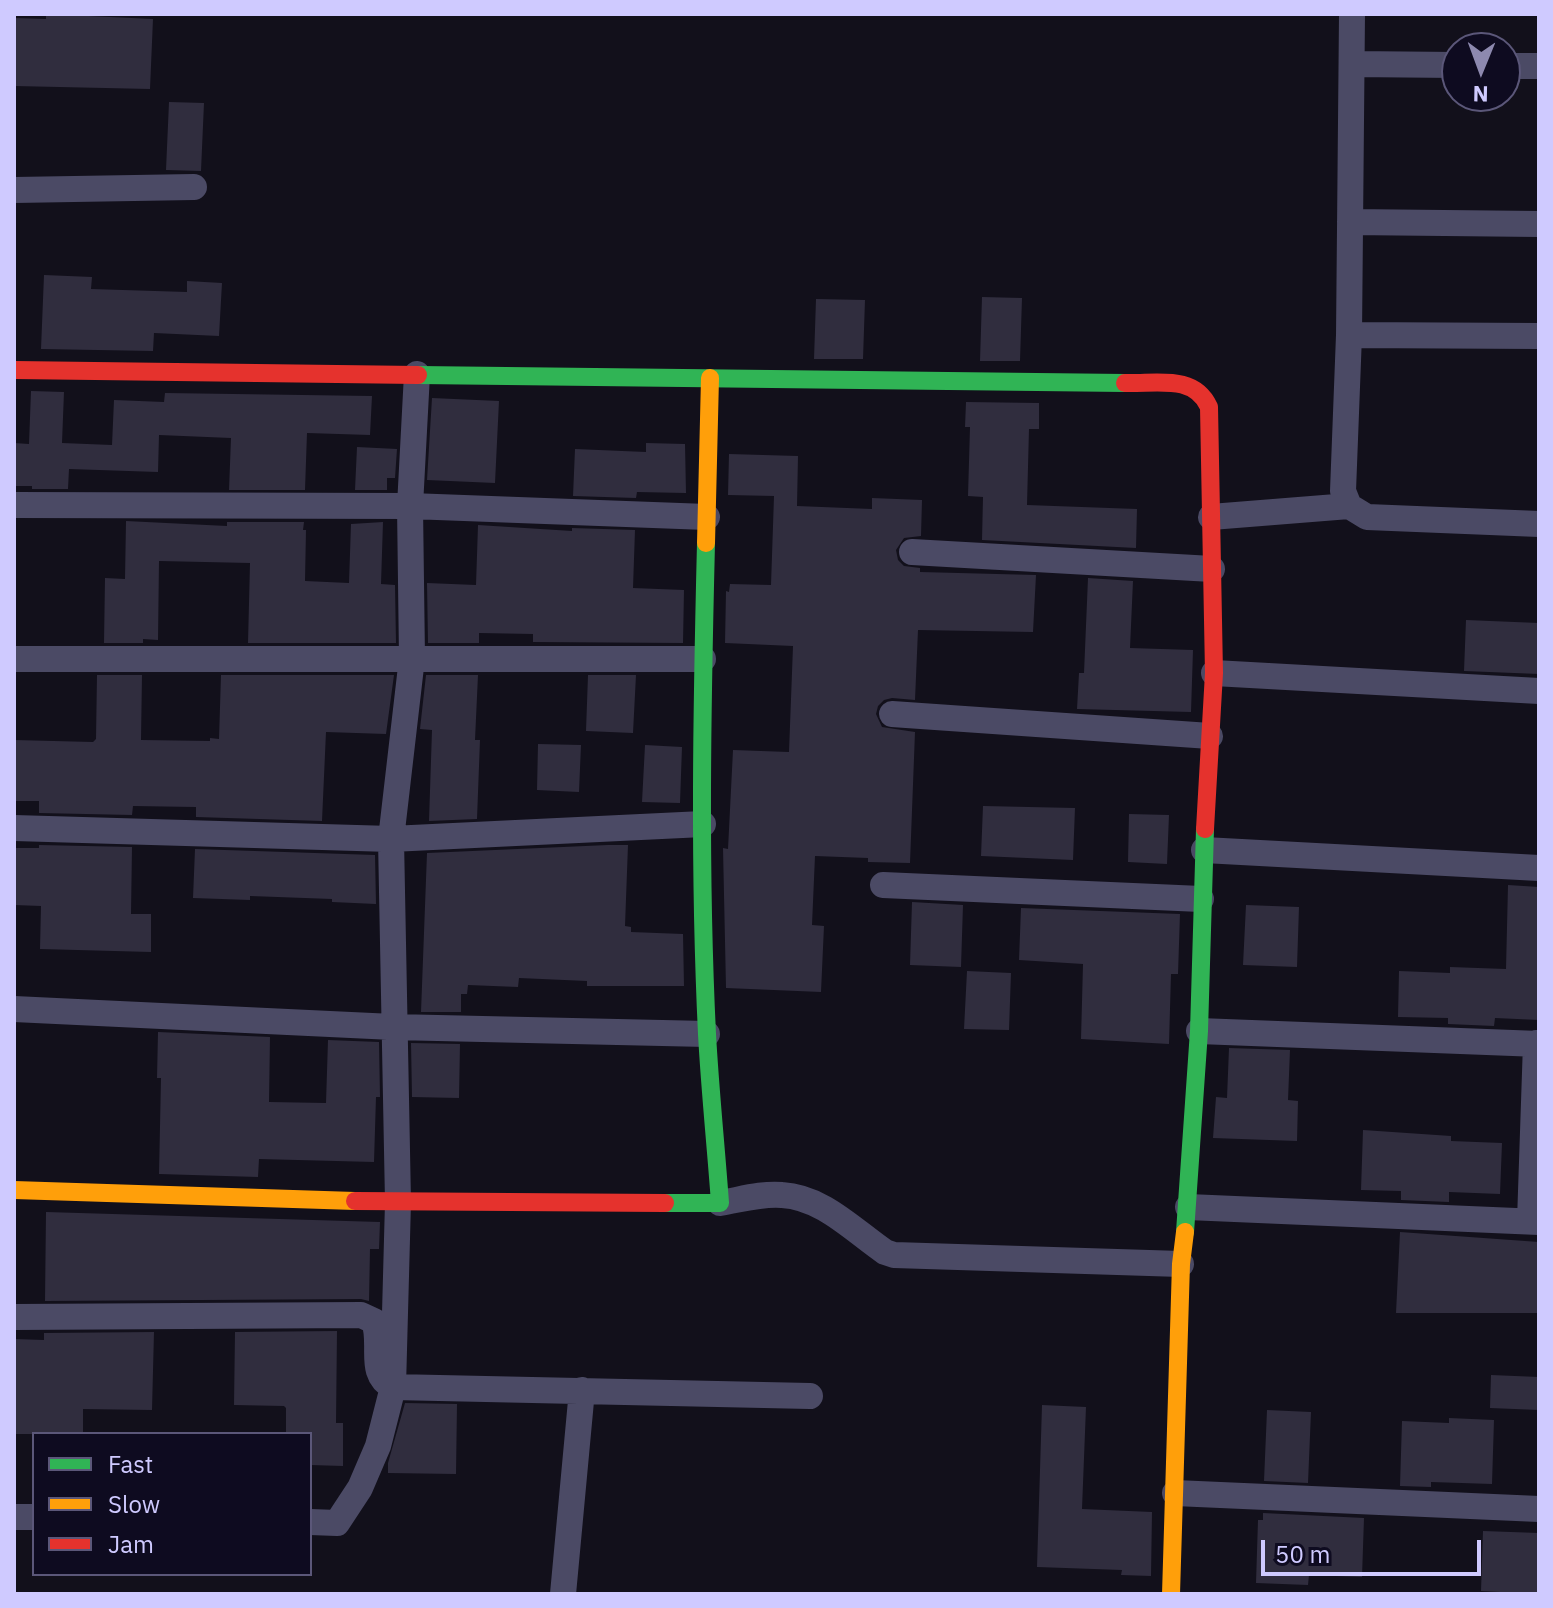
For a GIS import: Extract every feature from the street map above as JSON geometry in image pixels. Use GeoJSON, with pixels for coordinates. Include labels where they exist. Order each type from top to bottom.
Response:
{"type":"FeatureCollection","features":[{"type":"Feature","properties":{"kind":"street"},"geometry":{"type":"LineString","coordinates":[[1349,506],[1343,491],[1349,335],[1352,14]]}},
{"type":"Feature","properties":{"kind":"street"},"geometry":{"type":"LineString","coordinates":[[1352,64],[1441,65]]}},
{"type":"Feature","properties":{"kind":"street"},"geometry":{"type":"LineString","coordinates":[[14,190],[194,187]]}},
{"type":"Feature","properties":{"kind":"street"},"geometry":{"type":"LineString","coordinates":[[1350,222],[1539,224]]}},
{"type":"Feature","properties":{"kind":"street"},"geometry":{"type":"LineString","coordinates":[[1349,335],[1539,336]]}},
{"type":"Feature","properties":{"kind":"street"},"geometry":{"type":"LineString","coordinates":[[14,370],[1185,384],[1202,392],[1209,407],[1214,673],[1201,899],[1199,1031],[1188,1207],[1181,1264],[1171,1594]]}},
{"type":"Feature","properties":{"kind":"street"},"geometry":{"type":"LineString","coordinates":[[312,1522],[337,1523],[360,1488],[378,1446],[393,1387],[398,1202],[391,839],[412,658],[410,506],[417,374]]}},
{"type":"Feature","properties":{"kind":"street"},"geometry":{"type":"LineString","coordinates":[[710,378],[703,659],[703,824],[707,1034],[720,1203]]}},
{"type":"Feature","properties":{"kind":"street"},"geometry":{"type":"LineString","coordinates":[[14,505],[410,506],[707,517]]}},
{"type":"Feature","properties":{"kind":"street"},"geometry":{"type":"LineString","coordinates":[[1211,517],[1349,506],[1367,517],[1539,524]]}},
{"type":"Feature","properties":{"kind":"street"},"geometry":{"type":"LineString","coordinates":[[912,552],[1212,569]]}},
{"type":"Feature","properties":{"kind":"street"},"geometry":{"type":"LineString","coordinates":[[14,659],[703,659]]}},
{"type":"Feature","properties":{"kind":"street"},"geometry":{"type":"LineString","coordinates":[[1214,673],[1539,691]]}},
{"type":"Feature","properties":{"kind":"street"},"geometry":{"type":"LineString","coordinates":[[892,714],[1210,736]]}},
{"type":"Feature","properties":{"kind":"street"},"geometry":{"type":"LineString","coordinates":[[14,828],[391,839],[703,824]]}},
{"type":"Feature","properties":{"kind":"street"},"geometry":{"type":"LineString","coordinates":[[1204,850],[1539,868]]}},
{"type":"Feature","properties":{"kind":"street"},"geometry":{"type":"LineString","coordinates":[[883,885],[1201,899]]}},
{"type":"Feature","properties":{"kind":"street"},"geometry":{"type":"LineString","coordinates":[[14,1009],[393,1027],[707,1034]]}},
{"type":"Feature","properties":{"kind":"street"},"geometry":{"type":"LineString","coordinates":[[1188,1207],[1535,1222],[1538,1044],[1199,1031]]}},
{"type":"Feature","properties":{"kind":"street"},"geometry":{"type":"LineString","coordinates":[[14,1190],[398,1202],[720,1203],[780,1194],[804,1198],[894,1255],[1181,1264]]}},
{"type":"Feature","properties":{"kind":"street"},"geometry":{"type":"LineString","coordinates":[[14,1317],[361,1315],[374,1321],[378,1333],[378,1373],[383,1382],[393,1387],[810,1396]]}},
{"type":"Feature","properties":{"kind":"street"},"geometry":{"type":"LineString","coordinates":[[563,1594],[582,1390]]}},
{"type":"Feature","properties":{"kind":"street"},"geometry":{"type":"LineString","coordinates":[[1175,1493],[1539,1509]]}},
{"type":"Feature","properties":{"kind":"building"},"geometry":{"type":"Polygon","coordinates":[[[46,14],[153,19],[150,89],[14,86],[14,18],[46,19],[46,14]]]}},
{"type":"Feature","properties":{"kind":"building"},"geometry":{"type":"Polygon","coordinates":[[[169,102],[204,103],[201,171],[166,170],[169,102]]]}},
{"type":"Feature","properties":{"kind":"building"},"geometry":{"type":"Polygon","coordinates":[[[44,275],[92,277],[91,289],[187,292],[187,281],[222,283],[219,336],[154,333],[153,351],[41,349],[44,275]]]}},
{"type":"Feature","properties":{"kind":"building"},"geometry":{"type":"Polygon","coordinates":[[[982,297],[1022,298],[1020,361],[980,361],[982,297]]]}},
{"type":"Feature","properties":{"kind":"building"},"geometry":{"type":"Polygon","coordinates":[[[816,299],[865,300],[863,359],[814,359],[816,299]]]}},
{"type":"Feature","properties":{"kind":"building"},"geometry":{"type":"Polygon","coordinates":[[[31,391],[64,392],[62,443],[112,445],[114,400],[164,402],[165,393],[372,396],[370,435],[307,433],[305,490],[229,490],[231,438],[159,435],[158,472],[69,469],[68,489],[32,489],[32,486],[14,486],[14,443],[29,444],[31,391]]]}},
{"type":"Feature","properties":{"kind":"building"},"geometry":{"type":"Polygon","coordinates":[[[432,398],[499,401],[495,483],[427,480],[432,398]]]}},
{"type":"Feature","properties":{"kind":"building"},"geometry":{"type":"Polygon","coordinates":[[[966,402],[1039,403],[1039,429],[1029,429],[1027,505],[1137,509],[1136,548],[982,540],[983,497],[968,496],[970,427],[965,427],[966,402]]]}},
{"type":"Feature","properties":{"kind":"building"},"geometry":{"type":"Polygon","coordinates":[[[646,443],[685,444],[686,493],[637,492],[636,498],[573,496],[575,449],[646,452],[646,443]]]}},
{"type":"Feature","properties":{"kind":"building"},"geometry":{"type":"Polygon","coordinates":[[[357,447],[397,449],[395,478],[387,478],[387,490],[355,490],[357,447]]]}},
{"type":"Feature","properties":{"kind":"building"},"geometry":{"type":"Polygon","coordinates":[[[729,454],[798,456],[797,506],[872,509],[872,498],[922,500],[921,536],[904,538],[896,550],[898,560],[904,566],[920,568],[920,572],[1036,575],[1033,632],[918,630],[915,700],[892,698],[878,706],[876,714],[882,727],[915,732],[910,863],[815,856],[812,925],[824,926],[821,992],[726,988],[723,848],[728,849],[733,750],[789,752],[793,646],[725,643],[726,591],[729,592],[730,584],[771,585],[774,496],[728,495],[729,454]]]}},
{"type":"Feature","properties":{"kind":"building"},"geometry":{"type":"Polygon","coordinates":[[[126,521],[227,526],[227,522],[304,522],[305,581],[349,583],[351,524],[383,522],[381,584],[395,585],[396,643],[248,643],[250,563],[159,561],[158,640],[104,643],[105,578],[125,579],[126,521]]]}},
{"type":"Feature","properties":{"kind":"building"},"geometry":{"type":"Polygon","coordinates":[[[478,525],[572,531],[572,528],[635,530],[633,588],[684,590],[683,643],[533,642],[533,634],[479,633],[479,643],[428,643],[427,583],[476,585],[478,525]]]}},
{"type":"Feature","properties":{"kind":"building"},"geometry":{"type":"Polygon","coordinates":[[[1088,578],[1133,581],[1130,648],[1193,650],[1191,712],[1077,709],[1079,673],[1084,673],[1088,578]]]}},
{"type":"Feature","properties":{"kind":"building"},"geometry":{"type":"Polygon","coordinates":[[[1466,620],[1539,623],[1539,674],[1464,671],[1466,620]]]}},
{"type":"Feature","properties":{"kind":"building"},"geometry":{"type":"Polygon","coordinates":[[[97,675],[142,675],[141,740],[210,741],[210,738],[219,739],[221,675],[394,675],[386,734],[326,732],[322,821],[196,817],[196,807],[133,806],[132,815],[39,813],[39,801],[14,801],[14,740],[93,742],[96,739],[97,675]]]}},
{"type":"Feature","properties":{"kind":"building"},"geometry":{"type":"Polygon","coordinates":[[[426,675],[478,675],[475,740],[480,740],[477,819],[429,821],[432,730],[420,729],[426,675]]]}},
{"type":"Feature","properties":{"kind":"building"},"geometry":{"type":"Polygon","coordinates":[[[588,675],[636,675],[633,733],[586,731],[588,675]]]}},
{"type":"Feature","properties":{"kind":"building"},"geometry":{"type":"Polygon","coordinates":[[[538,744],[581,745],[579,792],[537,790],[538,744]]]}},
{"type":"Feature","properties":{"kind":"building"},"geometry":{"type":"Polygon","coordinates":[[[645,745],[682,747],[680,803],[642,802],[645,745]]]}},
{"type":"Feature","properties":{"kind":"building"},"geometry":{"type":"Polygon","coordinates":[[[983,806],[1075,808],[1073,860],[981,856],[983,806]]]}},
{"type":"Feature","properties":{"kind":"building"},"geometry":{"type":"Polygon","coordinates":[[[1129,814],[1169,815],[1167,864],[1128,862],[1129,814]]]}},
{"type":"Feature","properties":{"kind":"building"},"geometry":{"type":"Polygon","coordinates":[[[39,845],[132,847],[131,914],[151,914],[151,952],[40,949],[41,906],[14,905],[14,848],[39,848],[39,845]]]}},
{"type":"Feature","properties":{"kind":"building"},"geometry":{"type":"Polygon","coordinates":[[[628,845],[625,926],[631,927],[631,932],[683,934],[684,986],[587,986],[587,981],[519,978],[518,987],[468,985],[467,994],[461,994],[461,1012],[421,1012],[427,853],[628,845]]]}},
{"type":"Feature","properties":{"kind":"building"},"geometry":{"type":"Polygon","coordinates":[[[195,849],[375,855],[376,904],[250,896],[250,900],[193,898],[195,849]]]}},
{"type":"Feature","properties":{"kind":"building"},"geometry":{"type":"Polygon","coordinates":[[[1508,885],[1539,887],[1539,1020],[1495,1018],[1494,1026],[1448,1024],[1448,1018],[1398,1017],[1399,971],[1450,973],[1450,967],[1506,969],[1508,885]]]}},
{"type":"Feature","properties":{"kind":"building"},"geometry":{"type":"Polygon","coordinates":[[[912,902],[963,905],[961,967],[910,965],[912,902]]]}},
{"type":"Feature","properties":{"kind":"building"},"geometry":{"type":"Polygon","coordinates":[[[1246,905],[1299,907],[1297,967],[1243,965],[1246,905]]]}},
{"type":"Feature","properties":{"kind":"building"},"geometry":{"type":"Polygon","coordinates":[[[1021,908],[1180,914],[1178,974],[1171,974],[1169,1044],[1081,1039],[1083,964],[1019,960],[1021,908]]]}},
{"type":"Feature","properties":{"kind":"building"},"geometry":{"type":"Polygon","coordinates":[[[967,971],[1011,973],[1009,1030],[964,1029],[967,971]]]}},
{"type":"Feature","properties":{"kind":"building"},"geometry":{"type":"Polygon","coordinates":[[[158,1032],[270,1037],[269,1102],[326,1103],[328,1040],[379,1042],[380,1097],[376,1097],[374,1162],[259,1159],[258,1177],[159,1174],[161,1078],[157,1078],[158,1032]]]}},
{"type":"Feature","properties":{"kind":"building"},"geometry":{"type":"Polygon","coordinates":[[[411,1043],[460,1044],[459,1098],[412,1097],[411,1043]]]}},
{"type":"Feature","properties":{"kind":"building"},"geometry":{"type":"Polygon","coordinates":[[[1229,1048],[1290,1050],[1288,1100],[1298,1101],[1297,1141],[1213,1138],[1216,1097],[1227,1098],[1229,1048]]]}},
{"type":"Feature","properties":{"kind":"building"},"geometry":{"type":"Polygon","coordinates":[[[1363,1130],[1451,1136],[1451,1141],[1502,1143],[1500,1194],[1449,1192],[1449,1202],[1401,1200],[1401,1191],[1361,1190],[1363,1130]]]}},
{"type":"Feature","properties":{"kind":"building"},"geometry":{"type":"Polygon","coordinates":[[[46,1212],[380,1222],[379,1249],[370,1249],[369,1301],[45,1301],[46,1212]]]}},
{"type":"Feature","properties":{"kind":"building"},"geometry":{"type":"Polygon","coordinates":[[[1400,1232],[1539,1242],[1538,1313],[1396,1313],[1400,1232]]]}},
{"type":"Feature","properties":{"kind":"building"},"geometry":{"type":"Polygon","coordinates":[[[337,1331],[336,1423],[343,1423],[343,1466],[312,1465],[312,1432],[286,1432],[284,1406],[234,1405],[235,1332],[337,1331]]]}},
{"type":"Feature","properties":{"kind":"building"},"geometry":{"type":"Polygon","coordinates":[[[154,1332],[152,1410],[83,1409],[83,1432],[14,1434],[14,1339],[44,1340],[44,1333],[154,1332]]]}},
{"type":"Feature","properties":{"kind":"building"},"geometry":{"type":"Polygon","coordinates":[[[1491,1375],[1539,1377],[1539,1410],[1490,1408],[1491,1375]]]}},
{"type":"Feature","properties":{"kind":"building"},"geometry":{"type":"Polygon","coordinates":[[[405,1403],[457,1404],[456,1474],[388,1473],[405,1403]]]}},
{"type":"Feature","properties":{"kind":"building"},"geometry":{"type":"Polygon","coordinates":[[[1042,1405],[1086,1407],[1082,1509],[1152,1512],[1151,1576],[1121,1575],[1122,1570],[1037,1567],[1042,1405]]]}},
{"type":"Feature","properties":{"kind":"building"},"geometry":{"type":"Polygon","coordinates":[[[1267,1410],[1311,1412],[1308,1483],[1264,1481],[1267,1410]]]}},
{"type":"Feature","properties":{"kind":"building"},"geometry":{"type":"Polygon","coordinates":[[[1449,1418],[1494,1420],[1492,1484],[1431,1482],[1431,1487],[1400,1486],[1402,1421],[1449,1423],[1449,1418]]]}},
{"type":"Feature","properties":{"kind":"building"},"geometry":{"type":"Polygon","coordinates":[[[1263,1513],[1364,1518],[1362,1577],[1309,1575],[1308,1585],[1256,1583],[1258,1520],[1263,1520],[1263,1513]]]}},
{"type":"Feature","properties":{"kind":"building"},"geometry":{"type":"Polygon","coordinates":[[[1483,1531],[1539,1533],[1539,1594],[1481,1591],[1483,1531]]]}},
{"type":"Feature","properties":{"kind":"traffic: fast"},"geometry":{"type":"LineString","coordinates":[[418,375],[1125,383]]}},
{"type":"Feature","properties":{"kind":"traffic: fast"},"geometry":{"type":"LineString","coordinates":[[665,1203],[720,1203],[707,1034],[703,911],[702,727],[706,543]]}},
{"type":"Feature","properties":{"kind":"traffic: fast"},"geometry":{"type":"LineString","coordinates":[[1185,1232],[1199,1031],[1205,829]]}},
{"type":"Feature","properties":{"kind":"traffic: slow"},"geometry":{"type":"LineString","coordinates":[[706,543],[710,378]]}},
{"type":"Feature","properties":{"kind":"traffic: slow"},"geometry":{"type":"LineString","coordinates":[[14,1190],[355,1201]]}},
{"type":"Feature","properties":{"kind":"traffic: slow"},"geometry":{"type":"LineString","coordinates":[[1171,1594],[1181,1264],[1185,1232]]}},
{"type":"Feature","properties":{"kind":"traffic: jam"},"geometry":{"type":"LineString","coordinates":[[14,370],[418,375]]}},
{"type":"Feature","properties":{"kind":"traffic: jam"},"geometry":{"type":"LineString","coordinates":[[1125,383],[1184,385],[1194,389],[1209,407],[1214,673],[1205,829]]}},
{"type":"Feature","properties":{"kind":"traffic: jam"},"geometry":{"type":"LineString","coordinates":[[355,1201],[665,1203]]}}]}
